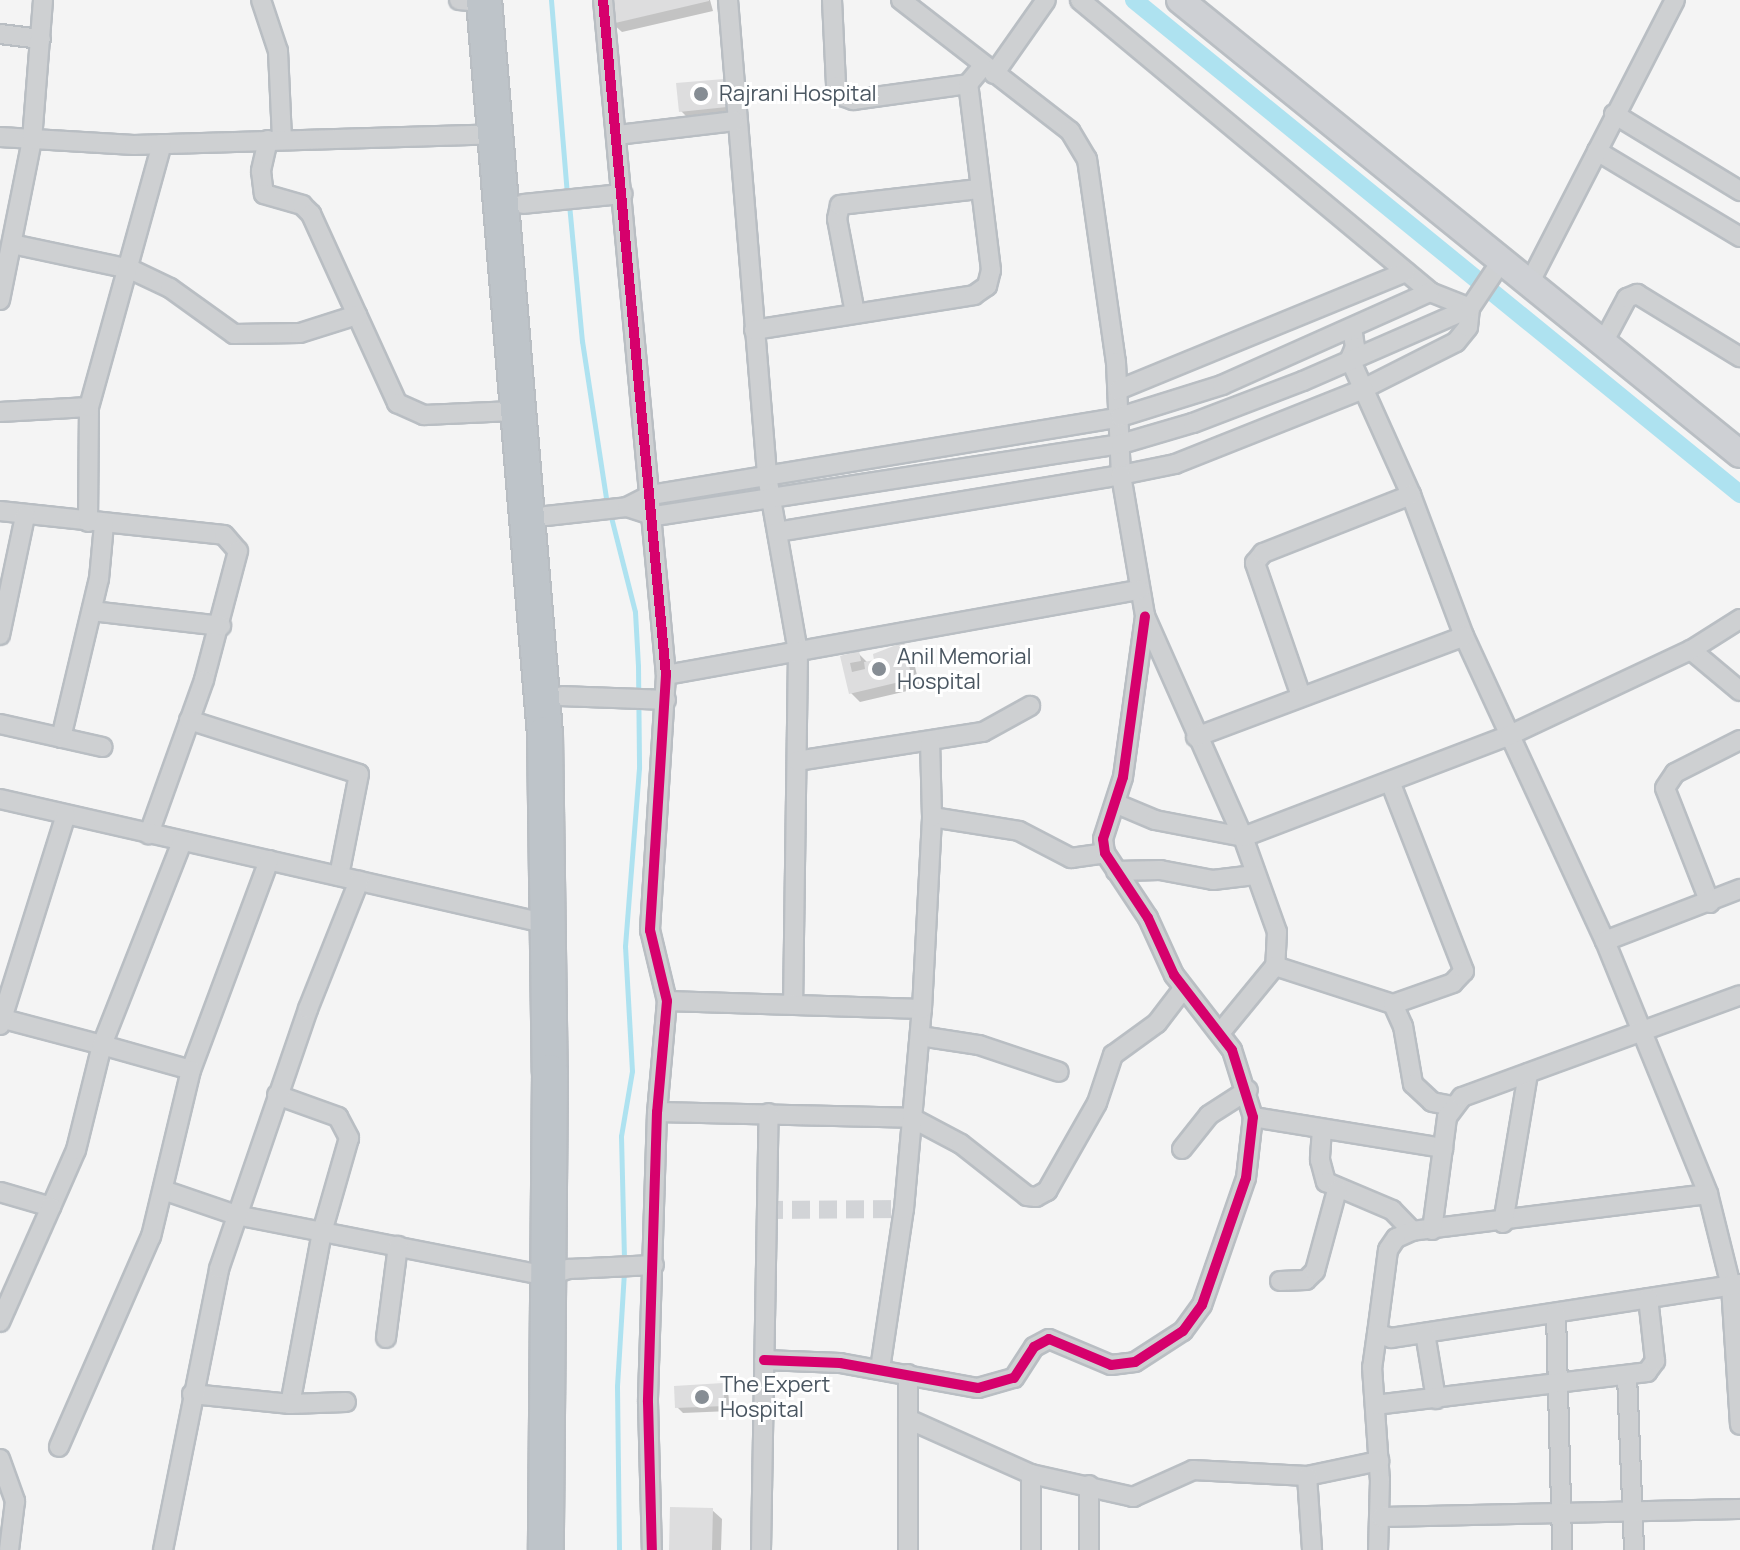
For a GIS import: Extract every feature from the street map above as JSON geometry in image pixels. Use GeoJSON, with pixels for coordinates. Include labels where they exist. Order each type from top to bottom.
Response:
{"type":"FeatureCollection","features":[{"type":"Feature","properties":{"kind":"highway"},"geometry":{"type":"LineString","coordinates":[[483,0],[545,734],[566,1550]]}},
{"type":"Feature","properties":{"kind":"highway"},"geometry":{"type":"LineString","coordinates":[[483,0],[549,202],[562,515],[562,696],[568,822],[558,1273],[546,1550]]}},
{"type":"Feature","properties":{"kind":"street"},"geometry":{"type":"LineString","coordinates":[[0,300],[32,140],[43,0]]}},
{"type":"Feature","properties":{"kind":"street"},"geometry":{"type":"LineString","coordinates":[[261,0],[278,51],[275,139],[261,171],[264,194],[302,205],[311,214],[389,393],[410,411],[516,411]]}},
{"type":"Feature","properties":{"kind":"street"},"geometry":{"type":"LineString","coordinates":[[603,0],[655,516],[666,675],[650,930],[667,1001],[657,1112],[648,1402],[652,1550]]}},
{"type":"Feature","properties":{"kind":"street"},"geometry":{"type":"LineString","coordinates":[[728,0],[734,121],[766,422],[767,476],[798,652],[793,1002]]}},
{"type":"Feature","properties":{"kind":"street"},"geometry":{"type":"LineString","coordinates":[[832,0],[836,86],[842,96],[853,100],[968,84],[989,70],[1046,0]]}},
{"type":"Feature","properties":{"kind":"street"},"geometry":{"type":"LineString","coordinates":[[901,0],[1070,131],[1087,159],[1118,390],[1121,475],[1145,616],[1196,737],[1243,837],[1277,932],[1275,966],[1220,1033]]}},
{"type":"Feature","properties":{"kind":"street"},"geometry":{"type":"LineString","coordinates":[[1080,0],[1430,292],[1473,303]]}},
{"type":"Feature","properties":{"kind":"street"},"geometry":{"type":"LineString","coordinates":[[1180,0],[1499,265],[1531,280],[1740,454]]}},
{"type":"Feature","properties":{"kind":"street"},"geometry":{"type":"LineString","coordinates":[[1531,280],[1675,0]]}},
{"type":"Feature","properties":{"kind":"street"},"geometry":{"type":"LineString","coordinates":[[0,34],[41,39]]}},
{"type":"Feature","properties":{"kind":"street"},"geometry":{"type":"LineString","coordinates":[[754,330],[974,295],[987,286],[991,270],[978,189],[968,84]]}},
{"type":"Feature","properties":{"kind":"street"},"geometry":{"type":"LineString","coordinates":[[1614,114],[1739,188]]}},
{"type":"Feature","properties":{"kind":"street"},"geometry":{"type":"LineString","coordinates":[[617,135],[734,121]]}},
{"type":"Feature","properties":{"kind":"street"},"geometry":{"type":"LineString","coordinates":[[0,137],[162,144],[496,134]]}},
{"type":"Feature","properties":{"kind":"street"},"geometry":{"type":"LineString","coordinates":[[61,738],[92,611],[96,523],[89,407],[130,269],[162,144]]}},
{"type":"Feature","properties":{"kind":"street"},"geometry":{"type":"LineString","coordinates":[[1597,151],[1740,237]]}},
{"type":"Feature","properties":{"kind":"street"},"geometry":{"type":"LineString","coordinates":[[855,313],[837,219],[840,205],[978,189]]}},
{"type":"Feature","properties":{"kind":"street"},"geometry":{"type":"LineString","coordinates":[[549,202],[622,194]]}},
{"type":"Feature","properties":{"kind":"street"},"geometry":{"type":"LineString","coordinates":[[12,244],[130,269],[170,288],[234,334],[300,333],[357,315]]}},
{"type":"Feature","properties":{"kind":"street"},"geometry":{"type":"LineString","coordinates":[[777,532],[1149,472],[1201,454],[1363,389],[1456,342],[1468,327],[1473,303],[1499,265]]}},
{"type":"Feature","properties":{"kind":"street"},"geometry":{"type":"LineString","coordinates":[[1118,390],[1406,272]]}},
{"type":"Feature","properties":{"kind":"street"},"geometry":{"type":"LineString","coordinates":[[562,515],[627,507],[651,495],[1120,417],[1222,385],[1430,292]]}},
{"type":"Feature","properties":{"kind":"street"},"geometry":{"type":"LineString","coordinates":[[1604,341],[1627,298],[1637,294],[1740,357]]}},
{"type":"Feature","properties":{"kind":"street"},"geometry":{"type":"LineString","coordinates":[[627,507],[655,516],[1121,444],[1193,423],[1350,359],[1473,303]]}},
{"type":"Feature","properties":{"kind":"street"},"geometry":{"type":"LineString","coordinates":[[1352,328],[1355,347],[1350,359],[1411,495],[1464,636],[1605,941],[1708,1194],[1736,1285],[1740,1425]]}},
{"type":"Feature","properties":{"kind":"street"},"geometry":{"type":"LineString","coordinates":[[0,412],[89,407]]}},
{"type":"Feature","properties":{"kind":"street"},"geometry":{"type":"LineString","coordinates":[[1301,696],[1255,563],[1263,553],[1411,495]]}},
{"type":"Feature","properties":{"kind":"street"},"geometry":{"type":"LineString","coordinates":[[0,511],[233,540],[238,562],[221,626],[149,834]]}},
{"type":"Feature","properties":{"kind":"street"},"geometry":{"type":"LineString","coordinates":[[0,635],[25,516]]}},
{"type":"Feature","properties":{"kind":"street"},"geometry":{"type":"LineString","coordinates":[[666,675],[1139,590]]}},
{"type":"Feature","properties":{"kind":"street"},"geometry":{"type":"LineString","coordinates":[[92,611],[221,626]]}},
{"type":"Feature","properties":{"kind":"street"},"geometry":{"type":"LineString","coordinates":[[764,1360],[880,1369],[986,1387],[1014,1378],[1034,1347],[1049,1339],[1123,1365],[1183,1331],[1206,1296],[1246,1178],[1253,1117],[1248,1090],[1220,1033],[1183,989],[1148,918],[1105,853],[1103,839],[1117,804],[1145,616]]}},
{"type":"Feature","properties":{"kind":"street"},"geometry":{"type":"LineString","coordinates":[[1117,804],[1155,820],[1243,837],[1391,784],[1510,735],[1691,650],[1740,619]]}},
{"type":"Feature","properties":{"kind":"street"},"geometry":{"type":"LineString","coordinates":[[1196,737],[1464,636]]}},
{"type":"Feature","properties":{"kind":"street"},"geometry":{"type":"LineString","coordinates":[[1691,650],[1740,691]]}},
{"type":"Feature","properties":{"kind":"street"},"geometry":{"type":"LineString","coordinates":[[562,696],[666,700]]}},
{"type":"Feature","properties":{"kind":"street"},"geometry":{"type":"LineString","coordinates":[[797,761],[930,743],[1002,726],[1030,706]]}},
{"type":"Feature","properties":{"kind":"street"},"geometry":{"type":"LineString","coordinates":[[189,720],[359,774],[339,876]]}},
{"type":"Feature","properties":{"kind":"street"},"geometry":{"type":"LineString","coordinates":[[0,724],[102,747]]}},
{"type":"Feature","properties":{"kind":"street"},"geometry":{"type":"LineString","coordinates":[[1710,903],[1665,788],[1675,773],[1740,740]]}},
{"type":"Feature","properties":{"kind":"street"},"geometry":{"type":"LineString","coordinates":[[880,1369],[920,1036],[932,817],[930,743]]}},
{"type":"Feature","properties":{"kind":"street"},"geometry":{"type":"LineString","coordinates":[[1275,966],[1393,1004],[1453,983],[1464,971],[1391,784]]}},
{"type":"Feature","properties":{"kind":"street"},"geometry":{"type":"LineString","coordinates":[[0,799],[548,924]]}},
{"type":"Feature","properties":{"kind":"street"},"geometry":{"type":"LineString","coordinates":[[66,815],[1,1020],[191,1070]]}},
{"type":"Feature","properties":{"kind":"street"},"geometry":{"type":"LineString","coordinates":[[932,817],[1019,831],[1071,858],[1105,853]]}},
{"type":"Feature","properties":{"kind":"street"},"geometry":{"type":"LineString","coordinates":[[0,1322],[76,1150],[102,1045],[182,842]]}},
{"type":"Feature","properties":{"kind":"street"},"geometry":{"type":"LineString","coordinates":[[59,1447],[166,1191],[191,1070],[269,860]]}},
{"type":"Feature","properties":{"kind":"street"},"geometry":{"type":"LineString","coordinates":[[1116,871],[1183,872],[1213,880],[1255,875]]}},
{"type":"Feature","properties":{"kind":"street"},"geometry":{"type":"LineString","coordinates":[[163,1550],[192,1394],[236,1215],[277,1095],[359,881]]}},
{"type":"Feature","properties":{"kind":"street"},"geometry":{"type":"LineString","coordinates":[[1605,941],[1740,889]]}},
{"type":"Feature","properties":{"kind":"street"},"geometry":{"type":"LineString","coordinates":[[657,1112],[912,1118],[961,1144],[1027,1196],[1042,1195],[1097,1103],[1113,1055],[1157,1023],[1183,989]]}},
{"type":"Feature","properties":{"kind":"street"},"geometry":{"type":"LineString","coordinates":[[1432,1230],[1452,1106],[1462,1097],[1740,995]]}},
{"type":"Feature","properties":{"kind":"street"},"geometry":{"type":"LineString","coordinates":[[667,1001],[793,1002],[922,1009]]}},
{"type":"Feature","properties":{"kind":"street"},"geometry":{"type":"LineString","coordinates":[[1393,1004],[1403,1026],[1413,1084],[1432,1102],[1452,1106]]}},
{"type":"Feature","properties":{"kind":"street"},"geometry":{"type":"LineString","coordinates":[[920,1036],[979,1045],[1059,1072]]}},
{"type":"Feature","properties":{"kind":"street"},"geometry":{"type":"LineString","coordinates":[[1503,1223],[1528,1073]]}},
{"type":"Feature","properties":{"kind":"street"},"geometry":{"type":"LineString","coordinates":[[1182,1149],[1215,1109],[1248,1090]]}},
{"type":"Feature","properties":{"kind":"street"},"geometry":{"type":"LineString","coordinates":[[277,1095],[338,1117],[349,1130],[322,1232],[290,1404]]}},
{"type":"Feature","properties":{"kind":"street"},"geometry":{"type":"LineString","coordinates":[[761,1550],[769,1113]]}},
{"type":"Feature","properties":{"kind":"street"},"geometry":{"type":"LineString","coordinates":[[1253,1117],[1443,1148]]}},
{"type":"Feature","properties":{"kind":"street"},"geometry":{"type":"LineString","coordinates":[[1322,1129],[1322,1173],[1337,1190],[1392,1210],[1412,1231]]}},
{"type":"Feature","properties":{"kind":"street"},"geometry":{"type":"LineString","coordinates":[[1280,1281],[1306,1280],[1315,1271],[1337,1190]]}},
{"type":"Feature","properties":{"kind":"street"},"geometry":{"type":"LineString","coordinates":[[166,1191],[236,1215],[558,1273],[605,1266],[654,1265]]}},
{"type":"Feature","properties":{"kind":"street"},"geometry":{"type":"LineString","coordinates":[[0,1192],[51,1207]]}},
{"type":"Feature","properties":{"kind":"street"},"geometry":{"type":"LineString","coordinates":[[1378,1550],[1381,1517],[1375,1405],[1377,1333],[1388,1250],[1396,1238],[1412,1231],[1503,1223],[1708,1194]]}},
{"type":"Feature","properties":{"kind":"street"},"geometry":{"type":"LineString","coordinates":[[386,1338],[398,1246]]}},
{"type":"Feature","properties":{"kind":"street"},"geometry":{"type":"LineString","coordinates":[[1377,1333],[1391,1338],[1736,1285]]}},
{"type":"Feature","properties":{"kind":"street"},"geometry":{"type":"LineString","coordinates":[[1375,1405],[1627,1375],[1654,1366],[1648,1298]]}},
{"type":"Feature","properties":{"kind":"street"},"geometry":{"type":"LineString","coordinates":[[1556,1313],[1562,1550]]}},
{"type":"Feature","properties":{"kind":"street"},"geometry":{"type":"LineString","coordinates":[[1425,1333],[1436,1399]]}},
{"type":"Feature","properties":{"kind":"street"},"geometry":{"type":"LineString","coordinates":[[908,1374],[908,1550]]}},
{"type":"Feature","properties":{"kind":"street"},"geometry":{"type":"LineString","coordinates":[[1627,1375],[1634,1550]]}},
{"type":"Feature","properties":{"kind":"street"},"geometry":{"type":"LineString","coordinates":[[192,1394],[290,1404],[346,1402]]}},
{"type":"Feature","properties":{"kind":"street"},"geometry":{"type":"LineString","coordinates":[[908,1419],[1031,1474],[1133,1497],[1147,1495],[1173,1476],[1193,1470],[1307,1476],[1379,1461]]}},
{"type":"Feature","properties":{"kind":"street"},"geometry":{"type":"LineString","coordinates":[[0,1459],[15,1501],[9,1550]]}},
{"type":"Feature","properties":{"kind":"street"},"geometry":{"type":"LineString","coordinates":[[1031,1474],[1031,1550]]}},
{"type":"Feature","properties":{"kind":"street"},"geometry":{"type":"LineString","coordinates":[[1307,1476],[1312,1550]]}},
{"type":"Feature","properties":{"kind":"street"},"geometry":{"type":"LineString","coordinates":[[1089,1485],[1089,1550]]}},
{"type":"Feature","properties":{"kind":"street"},"geometry":{"type":"LineString","coordinates":[[1381,1517],[1740,1509]]}},
{"type":"Feature","properties":{"kind":"building"},"geometry":{"type":"Polygon","coordinates":[[[605,0],[709,0],[709,1],[611,24],[605,0]]]}},
{"type":"Feature","properties":{"kind":"building"},"geometry":{"type":"Polygon","coordinates":[[[724,79],[727,107],[679,112],[676,83],[724,79]]]}},
{"type":"Feature","properties":{"kind":"building"},"geometry":{"type":"Polygon","coordinates":[[[904,642],[912,679],[849,694],[840,656],[859,651],[861,661],[850,663],[852,672],[865,669],[864,662],[874,660],[873,654],[904,642]]]}},
{"type":"Feature","properties":{"kind":"building"},"geometry":{"type":"Polygon","coordinates":[[[723,1383],[725,1406],[675,1408],[674,1386],[723,1383]]]}},
{"type":"Feature","properties":{"kind":"building"},"geometry":{"type":"Polygon","coordinates":[[[670,1507],[713,1508],[712,1550],[669,1550],[670,1507]]]}},
{"type":"Feature","properties":{"kind":"waterway"},"geometry":{"type":"LineString","coordinates":[[551,0],[567,194]]}},
{"type":"Feature","properties":{"kind":"waterway"},"geometry":{"type":"LineString","coordinates":[[1134,0],[1740,494]]}},
{"type":"Feature","properties":{"kind":"waterway"},"geometry":{"type":"LineString","coordinates":[[569,204],[582,341],[607,504]]}},
{"type":"Feature","properties":{"kind":"waterway"},"geometry":{"type":"LineString","coordinates":[[610,513],[635,612],[638,666],[639,768],[625,946],[632,1071],[621,1136],[624,1262]]}},
{"type":"Feature","properties":{"kind":"waterway"},"geometry":{"type":"LineString","coordinates":[[619,1550],[617,1386],[624,1272]]}},
{"type":"Feature","properties":{"kind":"tunnel"},"geometry":{"type":"LineString","coordinates":[[765,1210],[904,1209]]}},
{"type":"Feature","properties":{"kind":"cycle path"},"geometry":{"type":"LineString","coordinates":[[603,0],[666,675],[650,930],[667,1001],[657,1112],[648,1402],[652,1550]]}},
{"type":"Feature","properties":{"kind":"cycle path"},"geometry":{"type":"LineString","coordinates":[[764,1360],[840,1363],[978,1388],[1014,1378],[1034,1347],[1049,1339],[1111,1365],[1135,1362],[1183,1331],[1202,1305],[1246,1178],[1253,1117],[1232,1050],[1174,975],[1148,918],[1105,853],[1103,839],[1123,777],[1145,616]]}},
{"type":"Feature","properties":{"kind":"place","name":"Rajrani Hospital"},"geometry":{"type":"Point","coordinates":[701,94]}},
{"type":"Feature","properties":{"kind":"place","name":"Anil Memorial Hospital"},"geometry":{"type":"Point","coordinates":[879,669]}},
{"type":"Feature","properties":{"kind":"place","name":"The Expert Hospital"},"geometry":{"type":"Point","coordinates":[702,1397]}}]}
